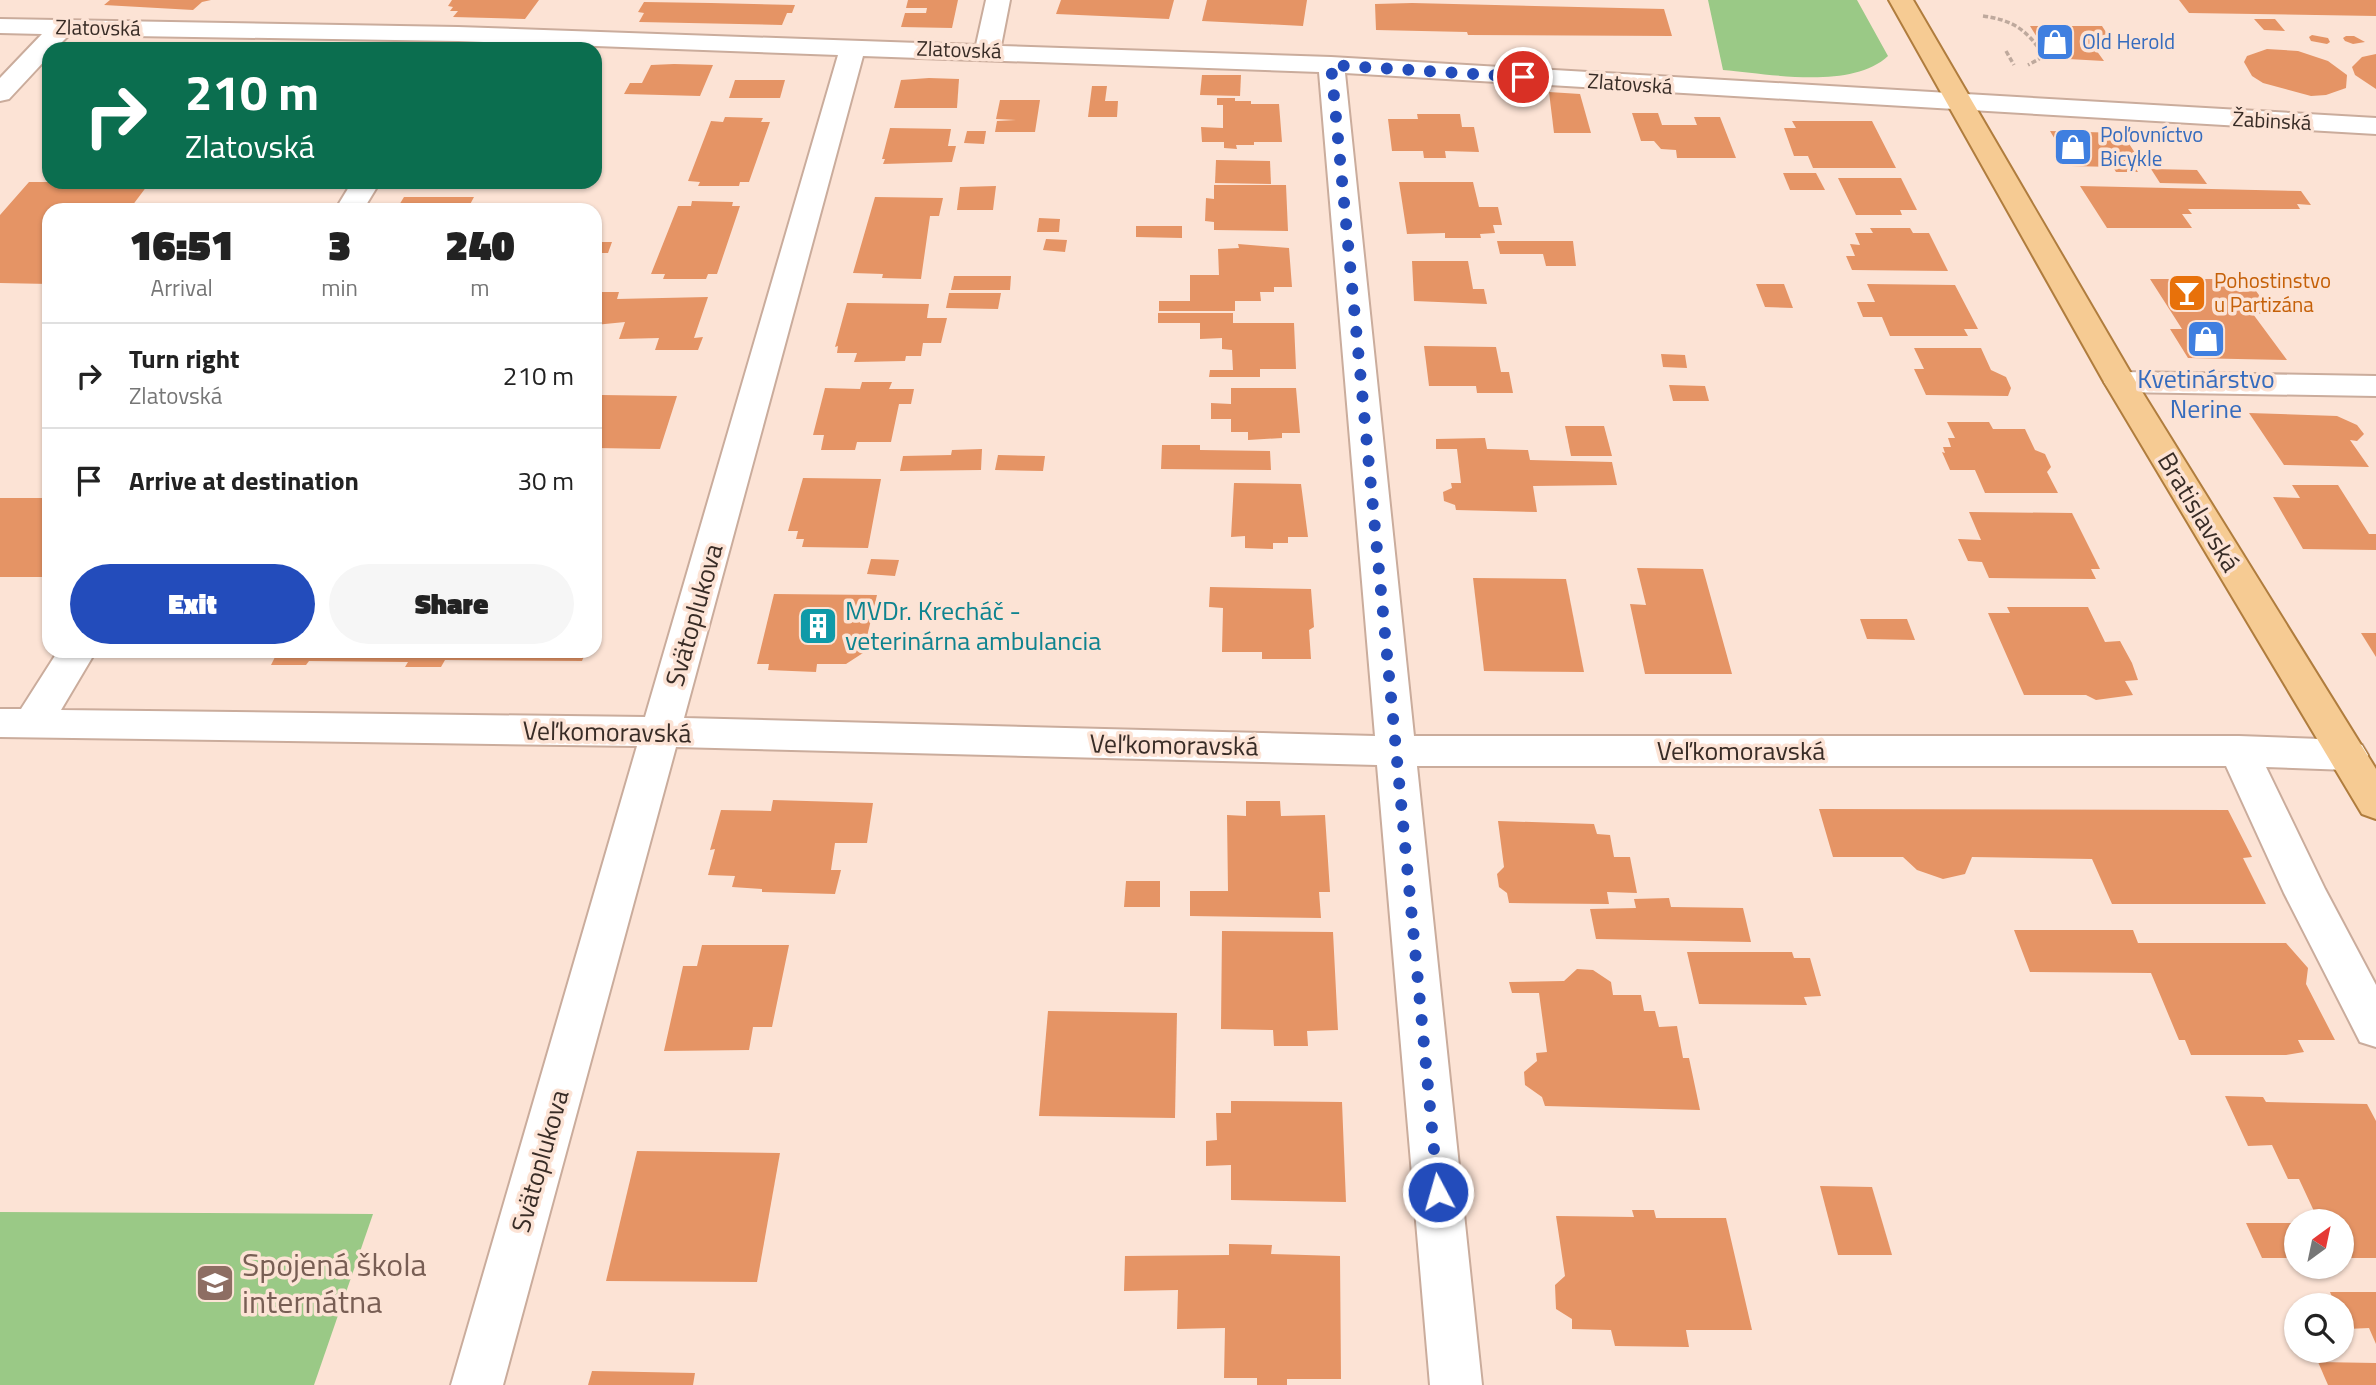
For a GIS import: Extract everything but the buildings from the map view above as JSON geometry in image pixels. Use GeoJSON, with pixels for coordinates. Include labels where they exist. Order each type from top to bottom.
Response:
{"type":"FeatureCollection","features":[{"type":"Feature","properties":{"kind":"main road","name":"Bratislavská"},"geometry":{"type":"LineString","coordinates":[[1901,0],[2120,382],[2376,803]]}},
{"type":"Feature","properties":{"kind":"street"},"geometry":{"type":"LineString","coordinates":[[987,51],[998,0]]}},
{"type":"Feature","properties":{"kind":"street","name":"Zlatovská"},"geometry":{"type":"LineString","coordinates":[[0,26],[83,27],[62,27]]}},
{"type":"Feature","properties":{"kind":"street"},"geometry":{"type":"LineString","coordinates":[[48,42],[62,27]]}},
{"type":"Feature","properties":{"kind":"street","name":"Zlatovská"},"geometry":{"type":"LineString","coordinates":[[62,27],[520,42]]}},
{"type":"Feature","properties":{"kind":"street","name":"Zlatovská"},"geometry":{"type":"LineString","coordinates":[[602,43],[987,51],[1331,65],[1959,104]]}},
{"type":"Feature","properties":{"kind":"street","name":"Svätoplukova"},"geometry":{"type":"LineString","coordinates":[[477,1385],[853,47]]}},
{"type":"Feature","properties":{"kind":"street"},"geometry":{"type":"LineString","coordinates":[[0,93],[42,48]]}},
{"type":"Feature","properties":{"kind":"street"},"geometry":{"type":"LineString","coordinates":[[1331,65],[1456,1385]]}},
{"type":"Feature","properties":{"kind":"street","name":"Žabinská"},"geometry":{"type":"LineString","coordinates":[[1959,104],[2376,126]]}},
{"type":"Feature","properties":{"kind":"street"},"geometry":{"type":"LineString","coordinates":[[2120,382],[2376,386]]}},
{"type":"Feature","properties":{"kind":"street"},"geometry":{"type":"LineString","coordinates":[[16,724],[71,658]]}},
{"type":"Feature","properties":{"kind":"street","name":"Veľkomoravská"},"geometry":{"type":"LineString","coordinates":[[16,724],[662,732],[1395,751],[2239,751],[2348,755]]}},
{"type":"Feature","properties":{"kind":"street"},"geometry":{"type":"LineString","coordinates":[[2239,751],[2305,893],[2376,1028]]}},
{"type":"Feature","properties":{"kind":"path"},"geometry":{"type":"LineString","coordinates":[[1983,16],[2002,18],[2025,27],[2042,52],[2039,59],[2031,64],[2015,67]]}},
{"type":"Feature","properties":{"kind":"green space"},"geometry":{"type":"Polygon","coordinates":[[[1708,0],[1857,0],[1888,56],[1873,67],[1832,76],[1786,76],[1723,70],[1708,0]]]}},
{"type":"Feature","properties":{"kind":"green space","name":"Spojená škola internátna"},"geometry":{"type":"Polygon","coordinates":[[[0,1212],[373,1214],[314,1385],[0,1385],[0,1212]]]}},
{"type":"Feature","properties":{"kind":"place","name":"Old Herold"},"geometry":{"type":"Point","coordinates":[2055,42]}},
{"type":"Feature","properties":{"kind":"place","name":"Poľovníctvo Bicykle"},"geometry":{"type":"Point","coordinates":[2073,147]}},
{"type":"Feature","properties":{"kind":"place","name":"Pohostinstvo u Partizána"},"geometry":{"type":"Point","coordinates":[2187,293]}},
{"type":"Feature","properties":{"kind":"place","name":"Kvetinárstvo Nerine"},"geometry":{"type":"Point","coordinates":[2206,339]}},
{"type":"Feature","properties":{"kind":"place","name":"MVDr. Krecháč - veterinárna ambulancia"},"geometry":{"type":"Point","coordinates":[818,626]}},
{"type":"Feature","properties":{"kind":"place","name":"Spojená škola internátna"},"geometry":{"type":"Point","coordinates":[215,1283]}},
{"type":"Feature","properties":{"kind":"route"},"geometry":{"type":"LineString","coordinates":[[1438,1192],[1331,65],[1523,77]]}}]}
